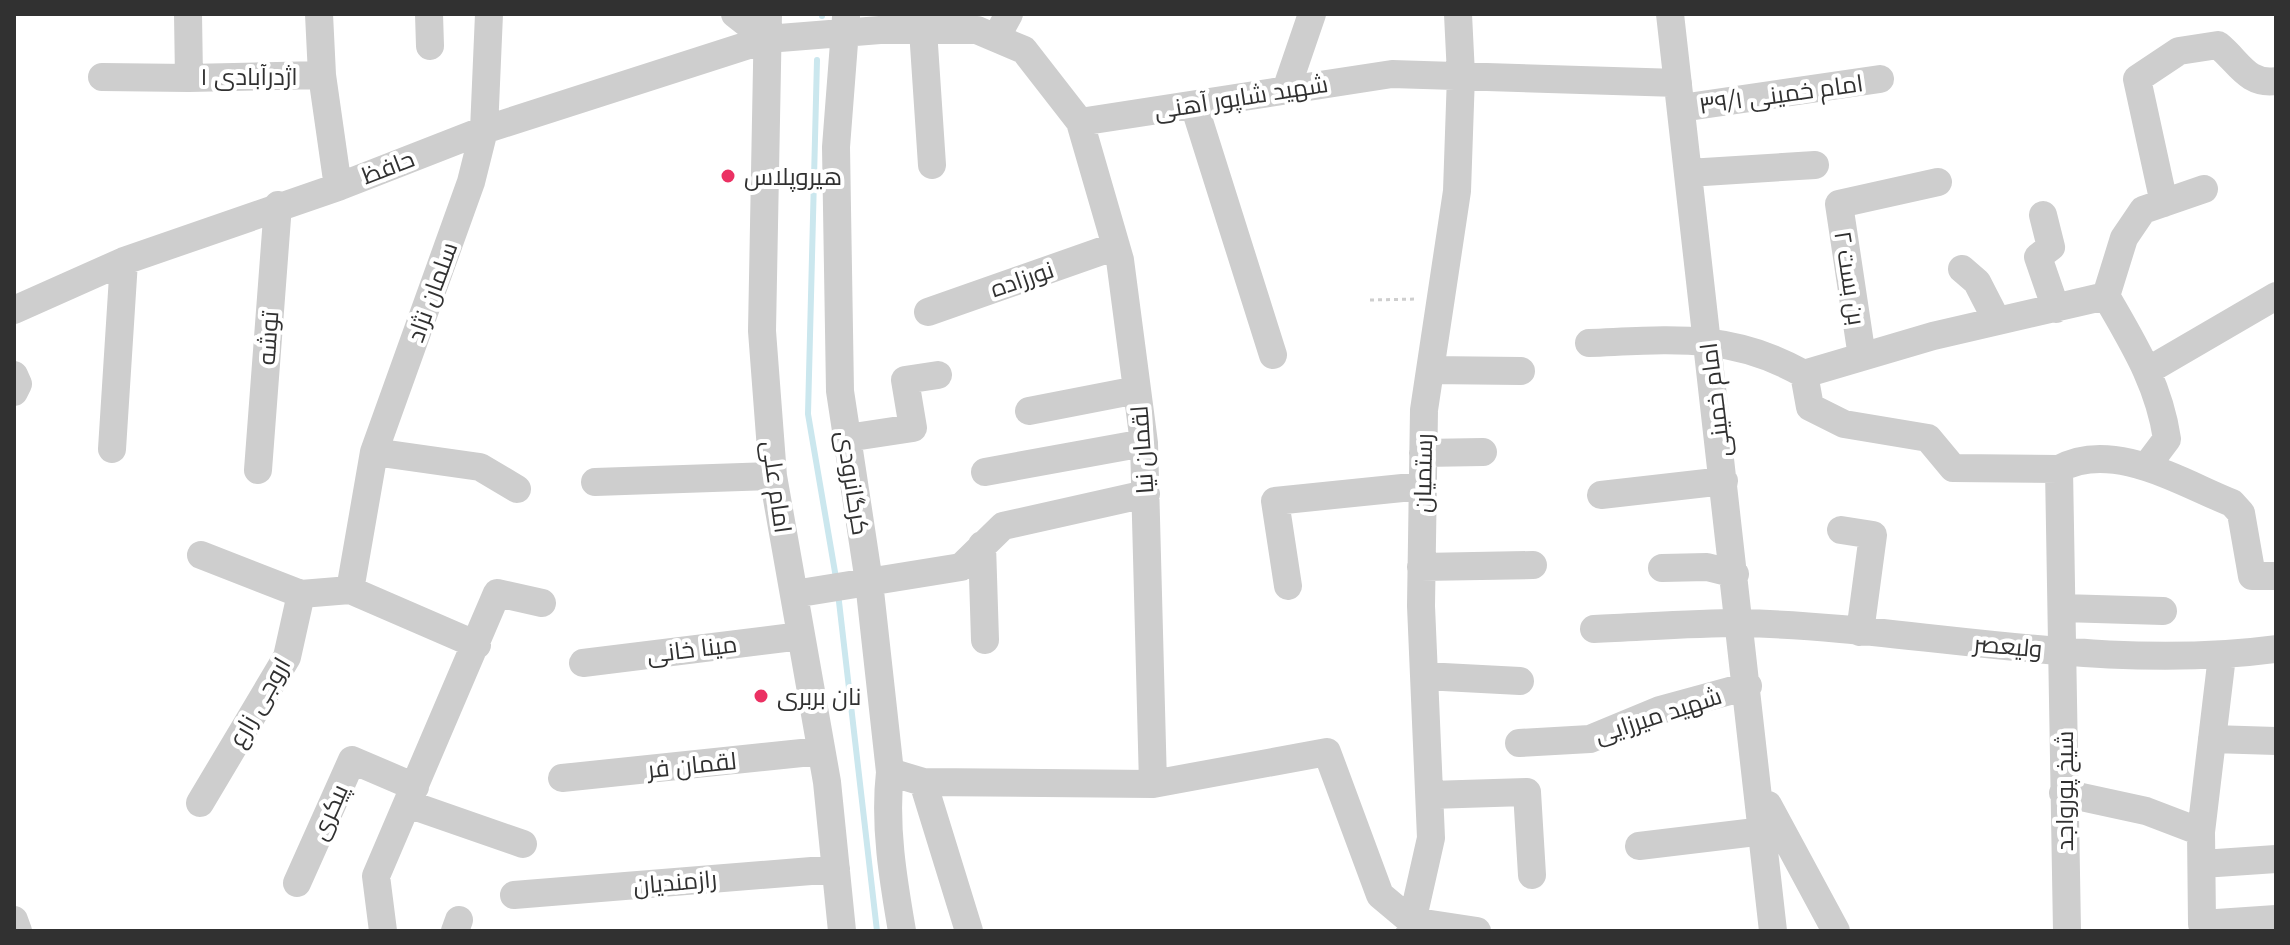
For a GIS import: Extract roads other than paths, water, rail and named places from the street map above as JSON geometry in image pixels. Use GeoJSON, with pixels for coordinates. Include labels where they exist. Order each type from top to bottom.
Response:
{"type":"FeatureCollection","features":[{"type":"Feature","properties":{"kind":"street","name":"اژدرآبادی ۱"},"geometry":{"type":"LineString","coordinates":[[188,14],[189,78],[322,75]]}},
{"type":"Feature","properties":{"kind":"street"},"geometry":{"type":"LineString","coordinates":[[319,14],[322,75],[338,187]]}},
{"type":"Feature","properties":{"kind":"street"},"geometry":{"type":"LineString","coordinates":[[429,14],[430,46]]}},
{"type":"Feature","properties":{"kind":"street","name":"سلمان نژاد"},"geometry":{"type":"LineString","coordinates":[[350,590],[374,452],[471,182],[484,130],[489,14]]}},
{"type":"Feature","properties":{"kind":"street"},"geometry":{"type":"LineString","coordinates":[[735,14],[768,26]]}},
{"type":"Feature","properties":{"kind":"street"},"geometry":{"type":"LineString","coordinates":[[1286,90],[1312,14]]}},
{"type":"Feature","properties":{"kind":"street","name":"رستمیان"},"geometry":{"type":"LineString","coordinates":[[1411,926],[1431,838],[1421,567],[1423,453],[1430,370],[1457,191],[1461,75],[1458,14]]}},
{"type":"Feature","properties":{"kind":"street","name":"امام خمینی"},"geometry":{"type":"LineString","coordinates":[[1670,14],[1741,623],[1773,931]]}},
{"type":"Feature","properties":{"kind":"street"},"geometry":{"type":"LineString","coordinates":[[845,23],[923,30],[977,30],[1003,26],[1080,122]]}},
{"type":"Feature","properties":{"kind":"street","name":"حافظ"},"geometry":{"type":"LineString","coordinates":[[14,310],[124,261],[278,205],[338,187],[768,26],[845,23]]}},
{"type":"Feature","properties":{"kind":"street","name":"کرگانرودی"},"geometry":{"type":"LineString","coordinates":[[845,23],[836,147],[840,391],[869,582],[890,772],[887,796],[893,875],[902,931]]}},
{"type":"Feature","properties":{"kind":"street","name":"امام علی"},"geometry":{"type":"LineString","coordinates":[[768,26],[762,331],[773,476],[821,751],[842,931]]}},
{"type":"Feature","properties":{"kind":"street"},"geometry":{"type":"LineString","coordinates":[[923,30],[932,165]]}},
{"type":"Feature","properties":{"kind":"street"},"geometry":{"type":"LineString","coordinates":[[2164,203],[2137,79],[2179,51],[2218,45],[2248,77],[2261,83],[2276,81]]}},
{"type":"Feature","properties":{"kind":"street","name":"شهید شاپور آهنی"},"geometry":{"type":"LineString","coordinates":[[1080,122],[1392,74],[1461,75],[1680,96]]}},
{"type":"Feature","properties":{"kind":"street"},"geometry":{"type":"LineString","coordinates":[[102,77],[189,78]]}},
{"type":"Feature","properties":{"kind":"street","name":"امام خمینی ۳۹/۱"},"geometry":{"type":"LineString","coordinates":[[1680,96],[1880,79]]}},
{"type":"Feature","properties":{"kind":"street"},"geometry":{"type":"LineString","coordinates":[[1194,105],[1273,355]]}},
{"type":"Feature","properties":{"kind":"street","name":"لقمان نیا"},"geometry":{"type":"LineString","coordinates":[[1080,122],[1116,246],[1144,443],[1153,784]]}},
{"type":"Feature","properties":{"kind":"street"},"geometry":{"type":"LineString","coordinates":[[1688,173],[1815,165]]}},
{"type":"Feature","properties":{"kind":"street","name":"بن بست ۲"},"geometry":{"type":"LineString","coordinates":[[1862,357],[1839,204],[1938,182]]}},
{"type":"Feature","properties":{"kind":"street"},"geometry":{"type":"LineString","coordinates":[[2146,467],[2167,439],[2162,403],[2149,370],[2106,296],[2124,238],[2143,210],[2204,189]]}},
{"type":"Feature","properties":{"kind":"street","name":"توشه"},"geometry":{"type":"LineString","coordinates":[[258,470],[278,205]]}},
{"type":"Feature","properties":{"kind":"street"},"geometry":{"type":"LineString","coordinates":[[2043,215],[2051,247],[2038,257],[2056,309]]}},
{"type":"Feature","properties":{"kind":"street","name":"نورزاده"},"geometry":{"type":"LineString","coordinates":[[928,312],[1116,246]]}},
{"type":"Feature","properties":{"kind":"street"},"geometry":{"type":"LineString","coordinates":[[112,449],[124,261]]}},
{"type":"Feature","properties":{"kind":"street"},"geometry":{"type":"LineString","coordinates":[[1962,269],[1977,282],[1997,321]]}},
{"type":"Feature","properties":{"kind":"street"},"geometry":{"type":"LineString","coordinates":[[1589,343],[1708,339],[1779,360],[1804,374],[1997,321],[2106,296]]}},
{"type":"Feature","properties":{"kind":"street"},"geometry":{"type":"LineString","coordinates":[[2149,370],[2276,296]]}},
{"type":"Feature","properties":{"kind":"street"},"geometry":{"type":"LineString","coordinates":[[1430,370],[1521,371]]}},
{"type":"Feature","properties":{"kind":"street"},"geometry":{"type":"LineString","coordinates":[[1804,374],[1810,407],[1844,424],[1928,438],[1953,468],[2059,469],[2076,460],[2122,461],[2146,467],[2238,508],[2252,576],[2276,576]]}},
{"type":"Feature","properties":{"kind":"street"},"geometry":{"type":"LineString","coordinates":[[14,375],[18,384],[14,392]]}},
{"type":"Feature","properties":{"kind":"street"},"geometry":{"type":"LineString","coordinates":[[847,438],[913,428],[905,380],[938,375]]}},
{"type":"Feature","properties":{"kind":"street"},"geometry":{"type":"LineString","coordinates":[[1029,411],[1137,390]]}},
{"type":"Feature","properties":{"kind":"street"},"geometry":{"type":"LineString","coordinates":[[985,472],[1144,443]]}},
{"type":"Feature","properties":{"kind":"street"},"geometry":{"type":"LineString","coordinates":[[374,452],[480,467],[517,489]]}},
{"type":"Feature","properties":{"kind":"street"},"geometry":{"type":"LineString","coordinates":[[1423,453],[1483,452]]}},
{"type":"Feature","properties":{"kind":"street","name":"شیخ پورواجد"},"geometry":{"type":"LineString","coordinates":[[2059,469],[2067,931]]}},
{"type":"Feature","properties":{"kind":"street"},"geometry":{"type":"LineString","coordinates":[[595,482],[773,476]]}},
{"type":"Feature","properties":{"kind":"street"},"geometry":{"type":"LineString","coordinates":[[1601,495],[1724,481]]}},
{"type":"Feature","properties":{"kind":"street"},"geometry":{"type":"LineString","coordinates":[[1288,586],[1275,501],[1422,486]]}},
{"type":"Feature","properties":{"kind":"street"},"geometry":{"type":"LineString","coordinates":[[794,594],[961,567],[1003,526],[1146,494]]}},
{"type":"Feature","properties":{"kind":"street"},"geometry":{"type":"LineString","coordinates":[[1841,530],[1873,535],[1860,632]]}},
{"type":"Feature","properties":{"kind":"street"},"geometry":{"type":"LineString","coordinates":[[982,545],[985,640]]}},
{"type":"Feature","properties":{"kind":"street"},"geometry":{"type":"LineString","coordinates":[[201,555],[301,594],[350,590],[477,645]]}},
{"type":"Feature","properties":{"kind":"street"},"geometry":{"type":"LineString","coordinates":[[1421,567],[1533,565]]}},
{"type":"Feature","properties":{"kind":"street"},"geometry":{"type":"LineString","coordinates":[[1662,568],[1707,567],[1735,574]]}},
{"type":"Feature","properties":{"kind":"street"},"geometry":{"type":"LineString","coordinates":[[388,929],[376,876],[497,593],[542,603]]}},
{"type":"Feature","properties":{"kind":"street","name":"اروجی زارع"},"geometry":{"type":"LineString","coordinates":[[200,803],[287,657],[301,594]]}},
{"type":"Feature","properties":{"kind":"street"},"geometry":{"type":"LineString","coordinates":[[2062,608],[2163,611]]}},
{"type":"Feature","properties":{"kind":"street","name":"ولیعصر"},"geometry":{"type":"LineString","coordinates":[[1594,629],[1741,623],[2063,651],[2222,656],[2276,649]]}},
{"type":"Feature","properties":{"kind":"street","name":"مینا خانی"},"geometry":{"type":"LineString","coordinates":[[583,663],[801,636]]}},
{"type":"Feature","properties":{"kind":"street"},"geometry":{"type":"LineString","coordinates":[[2222,656],[2201,832],[2202,924],[2276,919]]}},
{"type":"Feature","properties":{"kind":"street"},"geometry":{"type":"LineString","coordinates":[[1424,676],[1520,681]]}},
{"type":"Feature","properties":{"kind":"street","name":"شهید میرزایی"},"geometry":{"type":"LineString","coordinates":[[1519,743],[1590,739],[1660,710],[1748,686]]}},
{"type":"Feature","properties":{"kind":"street"},"geometry":{"type":"LineString","coordinates":[[2212,739],[2276,741]]}},
{"type":"Feature","properties":{"kind":"street","name":"لقمان فر"},"geometry":{"type":"LineString","coordinates":[[562,778],[821,751]]}},
{"type":"Feature","properties":{"kind":"street"},"geometry":{"type":"LineString","coordinates":[[890,772],[923,782],[1153,784],[1327,752],[1380,895],[1411,926],[1477,931]]}},
{"type":"Feature","properties":{"kind":"street","name":"پیکری"},"geometry":{"type":"LineString","coordinates":[[297,883],[352,760],[412,796]]}},
{"type":"Feature","properties":{"kind":"street"},"geometry":{"type":"LineString","coordinates":[[923,782],[969,931]]}},
{"type":"Feature","properties":{"kind":"street","name":"امام خمینی"},"geometry":{"type":"LineString","coordinates":[[1759,786],[1836,931]]}},
{"type":"Feature","properties":{"kind":"street"},"geometry":{"type":"LineString","coordinates":[[1430,795],[1527,792],[1532,875]]}},
{"type":"Feature","properties":{"kind":"street"},"geometry":{"type":"LineString","coordinates":[[2063,793],[2146,811],[2201,832]]}},
{"type":"Feature","properties":{"kind":"street"},"geometry":{"type":"LineString","coordinates":[[412,796],[523,844]]}},
{"type":"Feature","properties":{"kind":"street"},"geometry":{"type":"LineString","coordinates":[[1639,846],[1764,831]]}},
{"type":"Feature","properties":{"kind":"street"},"geometry":{"type":"LineString","coordinates":[[2202,864],[2276,859]]}},
{"type":"Feature","properties":{"kind":"street","name":"رازمندیان"},"geometry":{"type":"LineString","coordinates":[[514,895],[836,869]]}},
{"type":"Feature","properties":{"kind":"street"},"geometry":{"type":"LineString","coordinates":[[14,920],[18,931]]}},
{"type":"Feature","properties":{"kind":"waterway"},"geometry":{"type":"LineString","coordinates":[[817,60],[808,414],[836,578]]}},
{"type":"Feature","properties":{"kind":"waterway"},"geometry":{"type":"LineString","coordinates":[[838,593],[877,931]]}},
{"type":"Feature","properties":{"kind":"place","name":"هیروپلاس"},"geometry":{"type":"Point","coordinates":[728,176]}},
{"type":"Feature","properties":{"kind":"place","name":"نان بربری"},"geometry":{"type":"Point","coordinates":[761,696]}}]}
